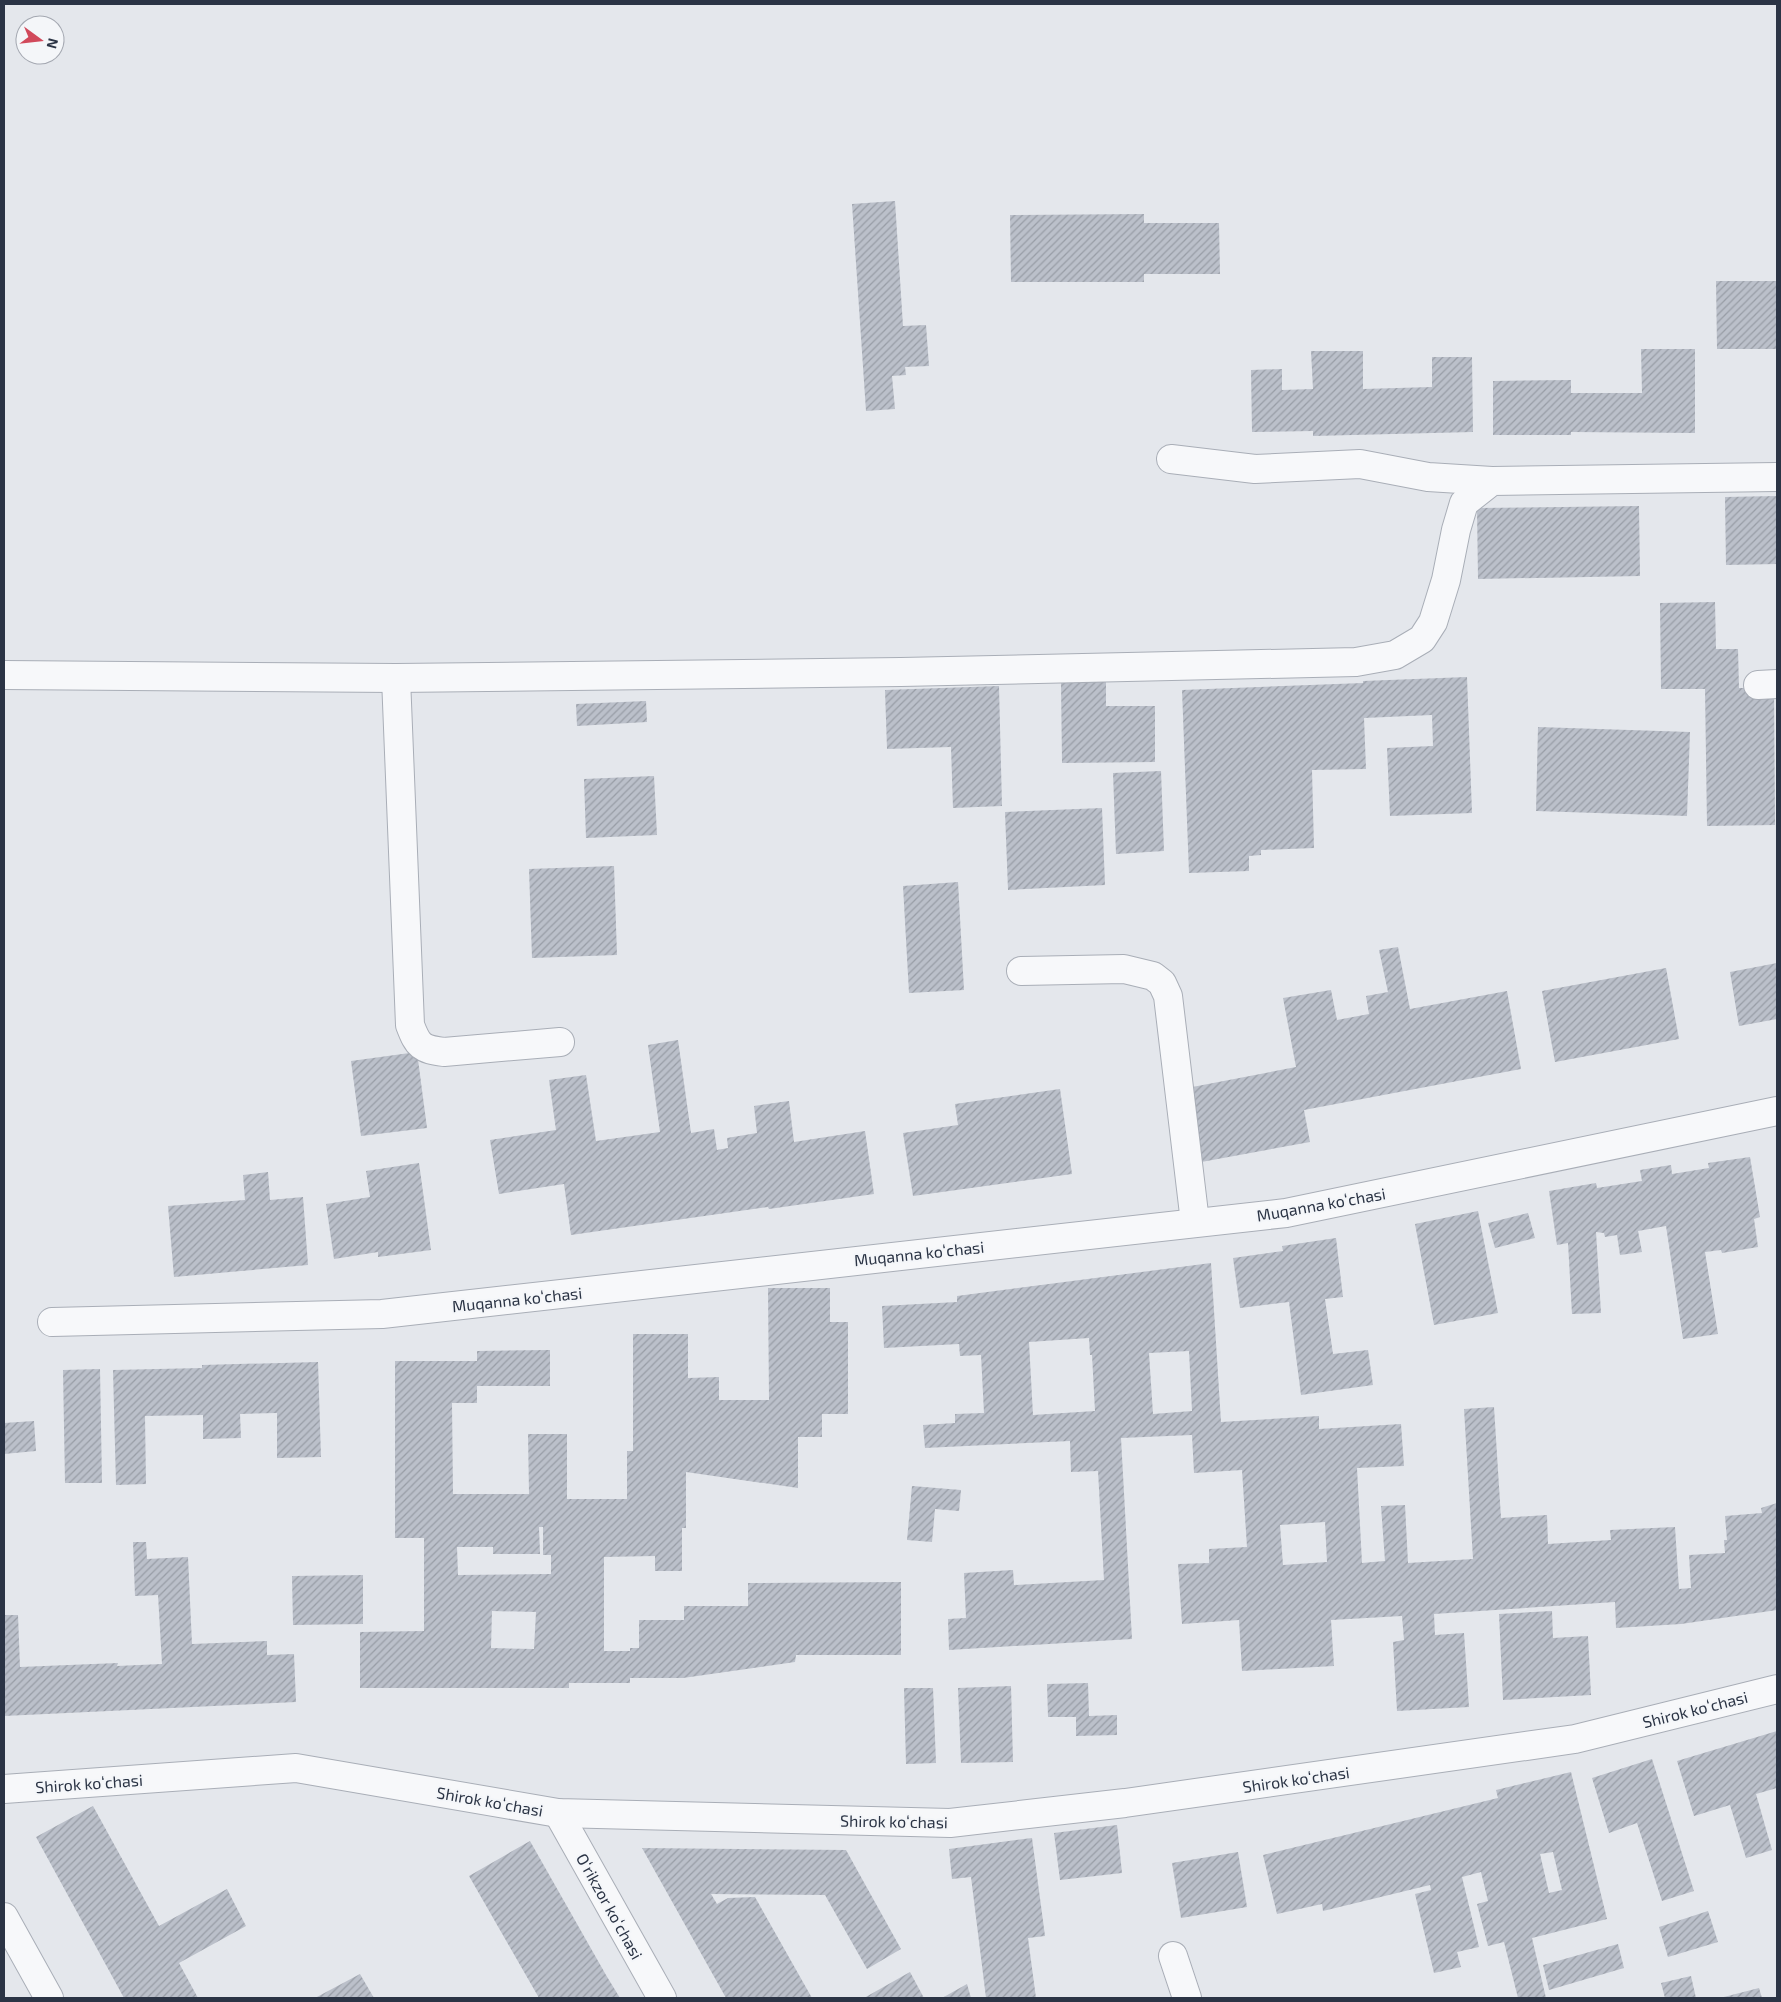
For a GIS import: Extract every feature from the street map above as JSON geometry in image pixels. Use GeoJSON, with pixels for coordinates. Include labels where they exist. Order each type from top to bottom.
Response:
{"type":"FeatureCollection","features":[{"type":"Feature","properties":{"kind":"street"},"geometry":{"type":"LineString","coordinates":[[1171,459],[1256,469],[1360,464],[1428,476],[1492,481],[1777,477]]}},
{"type":"Feature","properties":{"kind":"street"},"geometry":{"type":"LineString","coordinates":[[4,675],[396,678],[911,672],[1356,662],[1395,655],[1422,639],[1433,622],[1446,580],[1456,530],[1464,503],[1492,481]]}},
{"type":"Feature","properties":{"kind":"street"},"geometry":{"type":"LineString","coordinates":[[396,678],[410,1025],[416,1042],[426,1050],[444,1052],[560,1042]]}},
{"type":"Feature","properties":{"kind":"street"},"geometry":{"type":"LineString","coordinates":[[1021,970],[1124,969],[1153,976],[1162,983],[1168,996],[1195,1222]]}},
{"type":"Feature","properties":{"kind":"street","name":"Muqanna koʻchasi"},"geometry":{"type":"LineString","coordinates":[[52,1322],[382,1314],[1286,1213],[1777,1111]]}},
{"type":"Feature","properties":{"kind":"street","name":"Shirok koʻchasi"},"geometry":{"type":"LineString","coordinates":[[4,1789],[296,1768],[558,1813],[950,1823],[1125,1803],[1575,1739],[1777,1689]]}},
{"type":"Feature","properties":{"kind":"street","name":"Oʻrikzor koʻchasi"},"geometry":{"type":"LineString","coordinates":[[558,1813],[662,1998]]}},
{"type":"Feature","properties":{"kind":"street"},"geometry":{"type":"LineString","coordinates":[[4,1917],[49,1998]]}},
{"type":"Feature","properties":{"kind":"street"},"geometry":{"type":"LineString","coordinates":[[1173,1956],[1187,1998]]}},
{"type":"Feature","properties":{"kind":"building"},"geometry":{"type":"Polygon","coordinates":[[[895,201],[903,326],[926,325],[929,366],[905,367],[906,375],[892,376],[895,409],[866,411],[852,204],[895,201]]]}},
{"type":"Feature","properties":{"kind":"building"},"geometry":{"type":"Polygon","coordinates":[[[1144,214],[1144,223],[1219,223],[1220,274],[1144,274],[1144,282],[1011,282],[1010,215],[1144,214]]]}},
{"type":"Feature","properties":{"kind":"building"},"geometry":{"type":"Polygon","coordinates":[[[1716,281],[1777,281],[1777,349],[1717,349],[1716,281]]]}},
{"type":"Feature","properties":{"kind":"building"},"geometry":{"type":"Polygon","coordinates":[[[1641,349],[1695,349],[1695,433],[1571,432],[1571,435],[1493,435],[1493,381],[1571,380],[1571,393],[1642,393],[1641,349]]]}},
{"type":"Feature","properties":{"kind":"building"},"geometry":{"type":"Polygon","coordinates":[[[1311,351],[1363,351],[1363,389],[1432,387],[1432,357],[1472,357],[1473,432],[1313,436],[1313,431],[1252,432],[1251,370],[1282,369],[1282,390],[1313,389],[1311,351]]]}},
{"type":"Feature","properties":{"kind":"building"},"geometry":{"type":"Polygon","coordinates":[[[1777,496],[1777,564],[1726,565],[1725,497],[1777,496]]]}},
{"type":"Feature","properties":{"kind":"building"},"geometry":{"type":"Polygon","coordinates":[[[1639,506],[1640,576],[1478,579],[1477,508],[1639,506]]]}},
{"type":"Feature","properties":{"kind":"building"},"geometry":{"type":"Polygon","coordinates":[[[1715,602],[1716,649],[1738,649],[1739,688],[1774,688],[1775,825],[1707,826],[1705,689],[1661,689],[1660,603],[1715,602]]]}},
{"type":"Feature","properties":{"kind":"building"},"geometry":{"type":"Polygon","coordinates":[[[1467,677],[1472,813],[1390,816],[1387,748],[1433,746],[1432,715],[1364,718],[1366,769],[1312,770],[1314,848],[1261,850],[1261,855],[1249,856],[1249,871],[1189,873],[1182,690],[1467,677]]]}},
{"type":"Feature","properties":{"kind":"building"},"geometry":{"type":"Polygon","coordinates":[[[1061,682],[1106,682],[1106,706],[1155,706],[1155,762],[1062,763],[1061,682]]]}},
{"type":"Feature","properties":{"kind":"building"},"geometry":{"type":"Polygon","coordinates":[[[999,686],[1002,806],[953,808],[951,747],[887,749],[885,690],[999,686]]]}},
{"type":"Feature","properties":{"kind":"building"},"geometry":{"type":"Polygon","coordinates":[[[646,701],[647,722],[577,726],[576,704],[646,701]]]}},
{"type":"Feature","properties":{"kind":"building"},"geometry":{"type":"Polygon","coordinates":[[[1538,727],[1690,732],[1687,816],[1536,811],[1538,727]]]}},
{"type":"Feature","properties":{"kind":"building"},"geometry":{"type":"Polygon","coordinates":[[[1161,771],[1164,851],[1116,854],[1113,773],[1161,771]]]}},
{"type":"Feature","properties":{"kind":"building"},"geometry":{"type":"Polygon","coordinates":[[[654,776],[657,835],[586,838],[584,779],[654,776]]]}},
{"type":"Feature","properties":{"kind":"building"},"geometry":{"type":"Polygon","coordinates":[[[1102,808],[1105,885],[1008,890],[1005,812],[1102,808]]]}},
{"type":"Feature","properties":{"kind":"building"},"geometry":{"type":"Polygon","coordinates":[[[614,866],[617,955],[532,958],[529,869],[614,866]]]}},
{"type":"Feature","properties":{"kind":"building"},"geometry":{"type":"Polygon","coordinates":[[[958,882],[964,990],[909,993],[903,886],[958,882]]]}},
{"type":"Feature","properties":{"kind":"building"},"geometry":{"type":"Polygon","coordinates":[[[1398,947],[1410,1009],[1507,991],[1521,1069],[1304,1110],[1310,1142],[1196,1163],[1182,1089],[1296,1067],[1283,998],[1331,990],[1337,1020],[1369,1014],[1366,996],[1388,992],[1379,950],[1398,947]]]}},
{"type":"Feature","properties":{"kind":"building"},"geometry":{"type":"Polygon","coordinates":[[[1777,963],[1777,1019],[1739,1026],[1730,972],[1777,963]]]}},
{"type":"Feature","properties":{"kind":"building"},"geometry":{"type":"Polygon","coordinates":[[[1666,968],[1679,1039],[1555,1062],[1542,991],[1666,968]]]}},
{"type":"Feature","properties":{"kind":"building"},"geometry":{"type":"Polygon","coordinates":[[[678,1040],[691,1133],[714,1129],[717,1150],[728,1148],[727,1138],[757,1133],[754,1106],[789,1101],[794,1142],[865,1131],[874,1194],[571,1235],[564,1184],[499,1194],[490,1140],[556,1130],[549,1080],[586,1075],[596,1141],[660,1132],[648,1045],[678,1040]]]}},
{"type":"Feature","properties":{"kind":"building"},"geometry":{"type":"Polygon","coordinates":[[[417,1052],[427,1128],[361,1136],[351,1061],[417,1052]]]}},
{"type":"Feature","properties":{"kind":"building"},"geometry":{"type":"Polygon","coordinates":[[[1060,1089],[1072,1174],[913,1196],[903,1133],[958,1125],[955,1104],[1060,1089]]]}},
{"type":"Feature","properties":{"kind":"building"},"geometry":{"type":"Polygon","coordinates":[[[1750,1157],[1760,1217],[1754,1219],[1758,1247],[1722,1253],[1721,1250],[1705,1252],[1718,1334],[1683,1339],[1666,1226],[1638,1231],[1642,1252],[1620,1255],[1617,1235],[1605,1237],[1604,1233],[1596,1232],[1601,1313],[1572,1314],[1568,1243],[1557,1245],[1549,1191],[1596,1183],[1597,1188],[1642,1181],[1640,1170],[1671,1165],[1672,1174],[1709,1168],[1708,1163],[1750,1157]]]}},
{"type":"Feature","properties":{"kind":"building"},"geometry":{"type":"Polygon","coordinates":[[[419,1163],[431,1250],[378,1257],[378,1252],[334,1259],[326,1204],[370,1197],[366,1171],[419,1163]]]}},
{"type":"Feature","properties":{"kind":"building"},"geometry":{"type":"Polygon","coordinates":[[[268,1172],[270,1200],[303,1197],[308,1265],[174,1277],[168,1206],[245,1200],[243,1175],[268,1172]]]}},
{"type":"Feature","properties":{"kind":"building"},"geometry":{"type":"Polygon","coordinates":[[[1478,1211],[1498,1313],[1434,1325],[1415,1224],[1478,1211]]]}},
{"type":"Feature","properties":{"kind":"building"},"geometry":{"type":"Polygon","coordinates":[[[1528,1213],[1535,1238],[1495,1248],[1488,1223],[1528,1213]]]}},
{"type":"Feature","properties":{"kind":"building"},"geometry":{"type":"Polygon","coordinates":[[[1336,1238],[1343,1297],[1325,1299],[1333,1354],[1368,1350],[1373,1385],[1301,1395],[1289,1302],[1240,1308],[1233,1258],[1283,1251],[1282,1246],[1336,1238]]]}},
{"type":"Feature","properties":{"kind":"building"},"geometry":{"type":"Polygon","coordinates":[[[1211,1263],[1221,1422],[1319,1416],[1319,1429],[1401,1424],[1404,1466],[1357,1468],[1362,1563],[1385,1561],[1381,1506],[1405,1505],[1408,1563],[1473,1559],[1464,1409],[1494,1407],[1501,1518],[1547,1515],[1548,1544],[1611,1540],[1610,1530],[1675,1527],[1679,1589],[1691,1588],[1689,1555],[1725,1553],[1724,1540],[1727,1540],[1725,1516],[1762,1513],[1761,1508],[1777,1503],[1777,1610],[1681,1624],[1616,1628],[1615,1602],[1434,1614],[1435,1635],[1464,1633],[1469,1707],[1397,1711],[1393,1642],[1404,1640],[1402,1616],[1331,1620],[1334,1666],[1242,1671],[1239,1620],[1182,1624],[1178,1564],[1209,1563],[1209,1549],[1247,1547],[1242,1470],[1194,1473],[1192,1435],[1121,1438],[1132,1639],[949,1650],[948,1619],[966,1618],[964,1573],[1013,1570],[1014,1585],[1104,1580],[1098,1471],[1071,1472],[1070,1441],[925,1448],[923,1425],[955,1423],[955,1414],[984,1413],[981,1355],[960,1356],[959,1344],[884,1348],[882,1306],[957,1302],[957,1296],[1211,1263]],[[1089,1338],[1029,1342],[1033,1415],[1095,1411],[1092,1355],[1090,1355],[1089,1338]],[[1189,1351],[1149,1353],[1153,1414],[1192,1411],[1189,1351]],[[1325,1522],[1280,1525],[1283,1565],[1327,1562],[1325,1522]]]}},
{"type":"Feature","properties":{"kind":"building"},"geometry":{"type":"Polygon","coordinates":[[[768,1288],[830,1288],[830,1322],[848,1322],[848,1414],[822,1414],[822,1437],[798,1437],[798,1488],[686,1472],[686,1528],[682,1528],[682,1571],[655,1571],[655,1556],[604,1557],[604,1651],[630,1651],[630,1648],[639,1648],[639,1620],[684,1620],[684,1606],[748,1606],[748,1583],[901,1582],[901,1655],[796,1655],[795,1662],[683,1678],[630,1678],[630,1683],[569,1683],[569,1688],[360,1688],[360,1632],[424,1631],[424,1538],[395,1538],[395,1361],[477,1361],[477,1351],[550,1350],[550,1386],[477,1386],[477,1403],[452,1403],[453,1494],[529,1494],[528,1434],[567,1434],[567,1499],[627,1499],[627,1451],[633,1451],[633,1334],[688,1334],[688,1378],[719,1377],[719,1400],[769,1400],[768,1288]],[[539,1527],[540,1554],[493,1554],[493,1547],[457,1547],[458,1575],[551,1574],[551,1555],[543,1555],[543,1527],[539,1527]],[[492,1611],[491,1648],[534,1649],[536,1612],[492,1611]]]}},
{"type":"Feature","properties":{"kind":"building"},"geometry":{"type":"Polygon","coordinates":[[[318,1362],[321,1457],[277,1458],[277,1413],[240,1414],[241,1438],[203,1439],[203,1415],[145,1416],[146,1484],[116,1485],[113,1370],[202,1368],[202,1365],[318,1362]]]}},
{"type":"Feature","properties":{"kind":"building"},"geometry":{"type":"Polygon","coordinates":[[[100,1369],[102,1483],[65,1483],[63,1370],[100,1369]]]}},
{"type":"Feature","properties":{"kind":"building"},"geometry":{"type":"Polygon","coordinates":[[[34,1421],[36,1451],[4,1454],[4,1423],[34,1421]]]}},
{"type":"Feature","properties":{"kind":"building"},"geometry":{"type":"Polygon","coordinates":[[[912,1486],[961,1490],[959,1511],[935,1509],[932,1542],[907,1540],[912,1486]]]}},
{"type":"Feature","properties":{"kind":"building"},"geometry":{"type":"Polygon","coordinates":[[[133,1542],[146,1542],[147,1559],[188,1557],[192,1644],[267,1641],[267,1655],[294,1654],[296,1702],[4,1716],[4,1615],[18,1615],[20,1667],[118,1663],[117,1666],[162,1664],[158,1595],[135,1596],[133,1542]]]}},
{"type":"Feature","properties":{"kind":"building"},"geometry":{"type":"Polygon","coordinates":[[[363,1575],[363,1624],[293,1625],[292,1576],[363,1575]]]}},
{"type":"Feature","properties":{"kind":"building"},"geometry":{"type":"Polygon","coordinates":[[[1552,1611],[1553,1638],[1588,1636],[1591,1695],[1503,1700],[1499,1614],[1552,1611]]]}},
{"type":"Feature","properties":{"kind":"building"},"geometry":{"type":"Polygon","coordinates":[[[1088,1683],[1089,1716],[1117,1715],[1117,1735],[1076,1736],[1076,1717],[1048,1717],[1047,1684],[1088,1683]]]}},
{"type":"Feature","properties":{"kind":"building"},"geometry":{"type":"Polygon","coordinates":[[[1011,1686],[1013,1762],[961,1763],[958,1688],[1011,1686]]]}},
{"type":"Feature","properties":{"kind":"building"},"geometry":{"type":"Polygon","coordinates":[[[904,1688],[933,1688],[936,1763],[906,1764],[904,1688]]]}},
{"type":"Feature","properties":{"kind":"building"},"geometry":{"type":"Polygon","coordinates":[[[1777,1731],[1777,1788],[1756,1794],[1772,1850],[1746,1858],[1730,1805],[1694,1816],[1677,1761],[1777,1731]]]}},
{"type":"Feature","properties":{"kind":"building"},"geometry":{"type":"Polygon","coordinates":[[[1652,1759],[1694,1891],[1662,1901],[1637,1823],[1609,1833],[1592,1778],[1652,1759]]]}},
{"type":"Feature","properties":{"kind":"building"},"geometry":{"type":"Polygon","coordinates":[[[1571,1772],[1607,1919],[1532,1938],[1546,1998],[1518,1998],[1504,1942],[1488,1946],[1477,1904],[1488,1901],[1481,1872],[1462,1877],[1479,1947],[1457,1952],[1461,1967],[1434,1973],[1415,1894],[1431,1890],[1430,1885],[1323,1911],[1322,1904],[1277,1914],[1263,1855],[1498,1798],[1496,1790],[1571,1772]],[[1553,1852],[1540,1854],[1549,1893],[1562,1890],[1553,1852]]]}},
{"type":"Feature","properties":{"kind":"building"},"geometry":{"type":"Polygon","coordinates":[[[93,1806],[159,1926],[227,1889],[246,1926],[179,1963],[198,1998],[124,1998],[36,1837],[93,1806]]]}},
{"type":"Feature","properties":{"kind":"building"},"geometry":{"type":"Polygon","coordinates":[[[1117,1825],[1122,1873],[1060,1880],[1054,1833],[1117,1825]]]}},
{"type":"Feature","properties":{"kind":"building"},"geometry":{"type":"Polygon","coordinates":[[[1032,1838],[1045,1936],[1028,1938],[1036,1998],[986,1998],[971,1877],[952,1879],[949,1849],[1032,1838]]]}},
{"type":"Feature","properties":{"kind":"building"},"geometry":{"type":"Polygon","coordinates":[[[530,1841],[620,1998],[539,1998],[469,1876],[530,1841]]]}},
{"type":"Feature","properties":{"kind":"building"},"geometry":{"type":"Polygon","coordinates":[[[642,1848],[846,1850],[901,1949],[867,1969],[825,1895],[711,1894],[717,1904],[728,1898],[755,1897],[812,1998],[726,1998],[642,1848]]]}},
{"type":"Feature","properties":{"kind":"building"},"geometry":{"type":"Polygon","coordinates":[[[1238,1852],[1247,1907],[1181,1918],[1172,1863],[1238,1852]]]}},
{"type":"Feature","properties":{"kind":"building"},"geometry":{"type":"Polygon","coordinates":[[[1708,1911],[1718,1942],[1668,1957],[1659,1927],[1708,1911]]]}},
{"type":"Feature","properties":{"kind":"building"},"geometry":{"type":"Polygon","coordinates":[[[1618,1944],[1624,1968],[1549,1990],[1543,1965],[1618,1944]]]}},
{"type":"Feature","properties":{"kind":"building"},"geometry":{"type":"Polygon","coordinates":[[[910,1972],[924,1998],[864,1998],[910,1972]]]}},
{"type":"Feature","properties":{"kind":"building"},"geometry":{"type":"Polygon","coordinates":[[[360,1974],[374,1998],[315,1998],[360,1974]]]}},
{"type":"Feature","properties":{"kind":"building"},"geometry":{"type":"Polygon","coordinates":[[[1691,1976],[1696,1998],[1665,1998],[1661,1983],[1691,1976]]]}},
{"type":"Feature","properties":{"kind":"building"},"geometry":{"type":"Polygon","coordinates":[[[967,1984],[971,1998],[942,1998],[967,1984]]]}},
{"type":"Feature","properties":{"kind":"building"},"geometry":{"type":"Polygon","coordinates":[[[1759,1988],[1762,1998],[1720,1998],[1759,1988]]]}}]}
